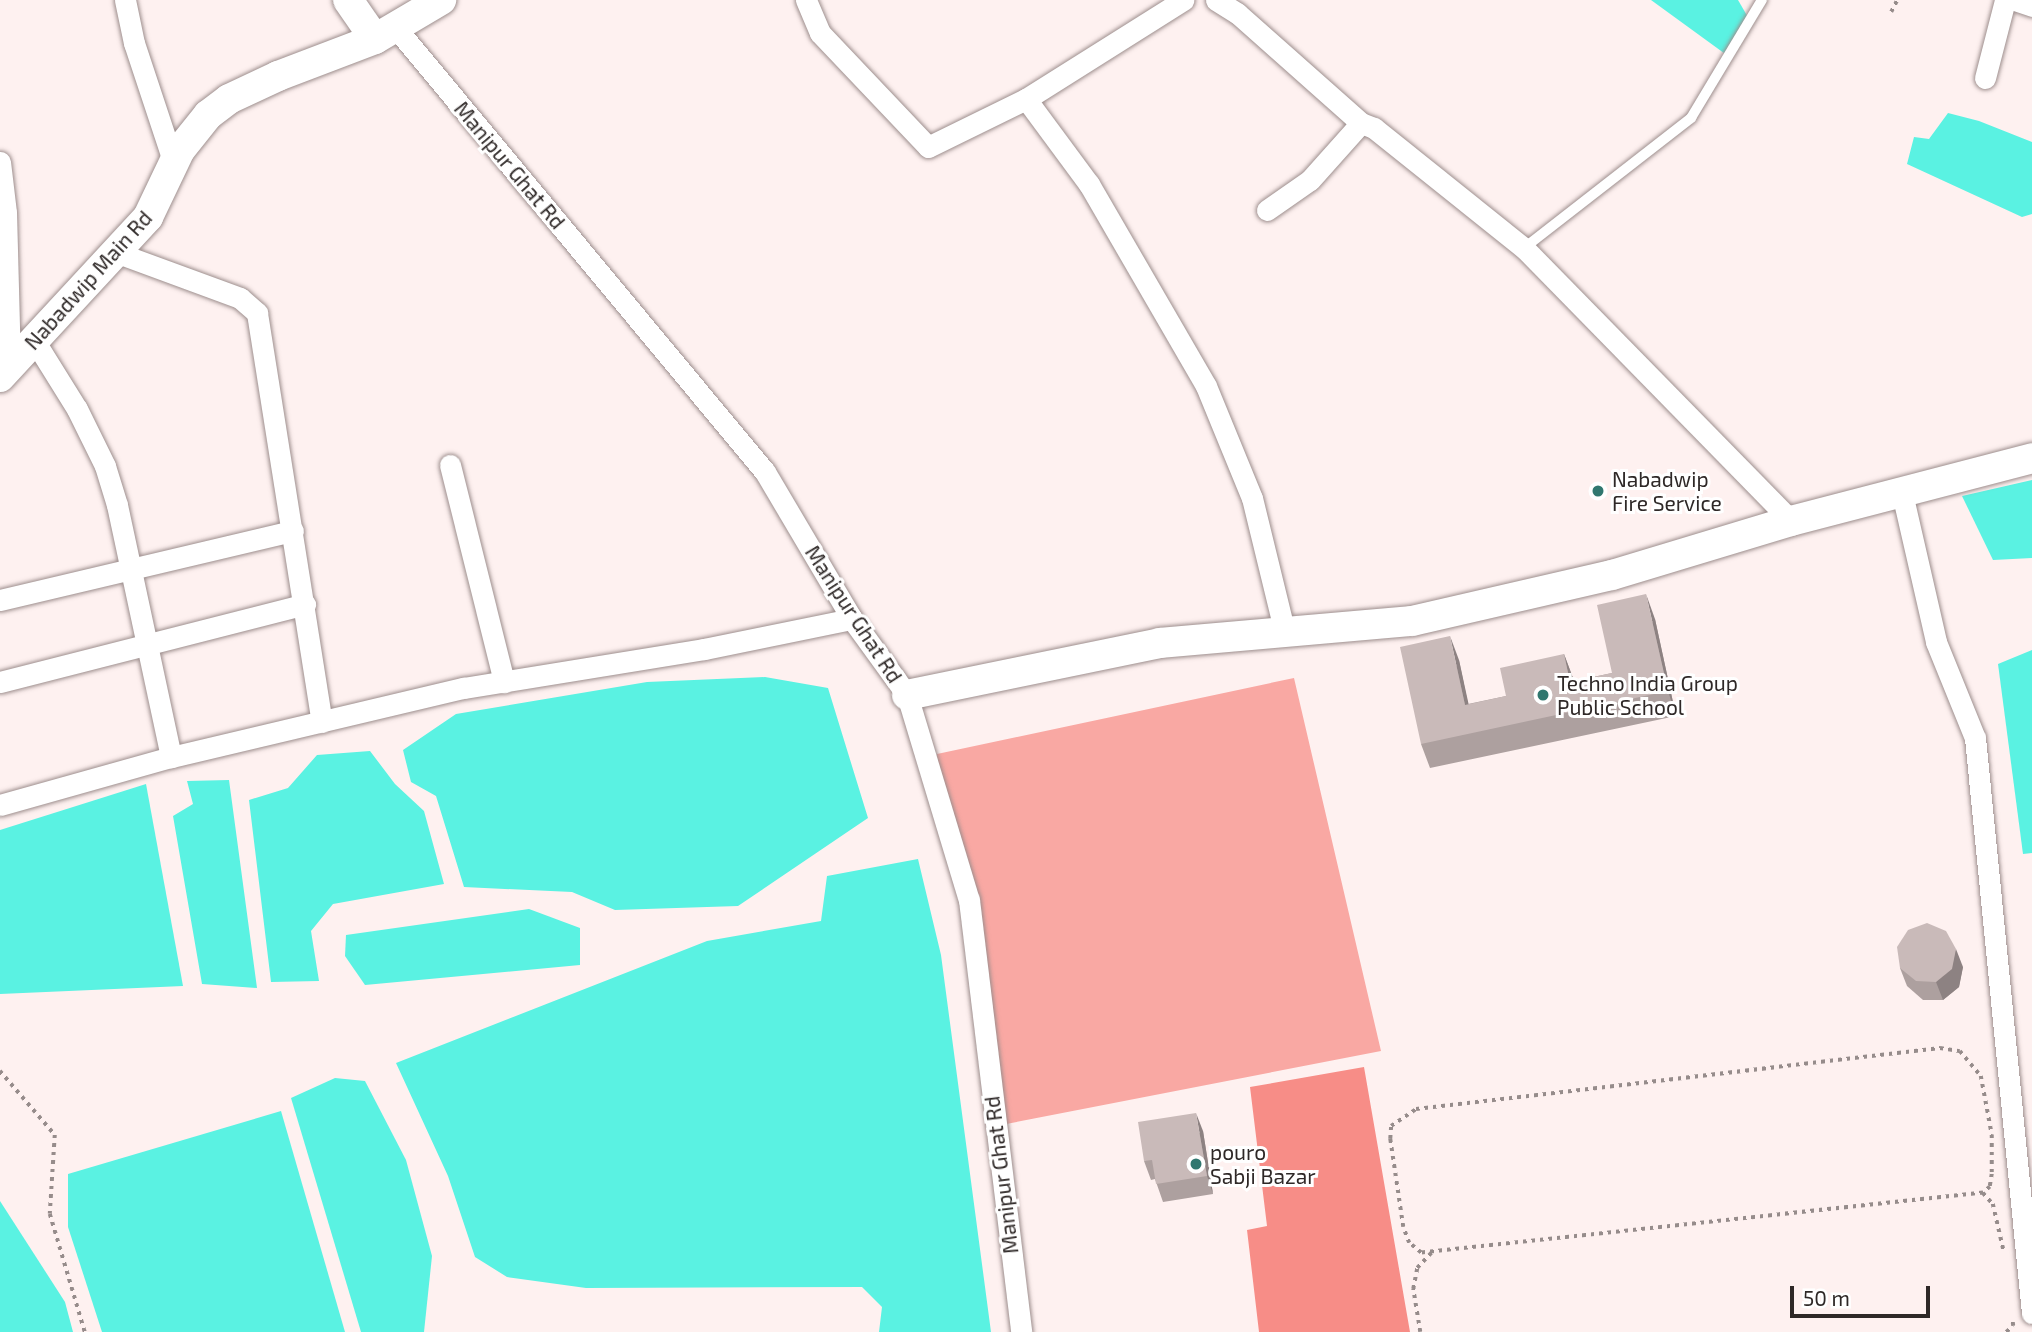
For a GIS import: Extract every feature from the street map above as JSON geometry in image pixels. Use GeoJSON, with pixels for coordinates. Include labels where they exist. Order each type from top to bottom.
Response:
{"type":"FeatureCollection","features":[{"type":"Feature","properties":{"kind":"street"},"geometry":{"type":"LineString","coordinates":[[125,0],[134,43],[174,164]]}},
{"type":"Feature","properties":{"kind":"street"},"geometry":{"type":"LineString","coordinates":[[348,0],[385,33]]}},
{"type":"Feature","properties":{"kind":"street","name":"Nabadwip Main Rd"},"geometry":{"type":"LineString","coordinates":[[5,371],[148,217],[189,136],[229,99],[385,33],[441,0]]}},
{"type":"Feature","properties":{"kind":"street"},"geometry":{"type":"LineString","coordinates":[[806,0],[820,33],[928,147],[1026,99],[1183,0]]}},
{"type":"Feature","properties":{"kind":"street"},"geometry":{"type":"LineString","coordinates":[[1216,0],[1237,13],[1361,123],[1374,128],[1524,248],[1791,521]]}},
{"type":"Feature","properties":{"kind":"street"},"geometry":{"type":"LineString","coordinates":[[1985,78],[2005,0]]}},
{"type":"Feature","properties":{"kind":"street"},"geometry":{"type":"LineString","coordinates":[[2015,0],[2032,5]]}},
{"type":"Feature","properties":{"kind":"street","name":"Manipur Ghat Rd"},"geometry":{"type":"LineString","coordinates":[[385,33],[765,471],[852,619],[907,695],[969,900],[1021,1332]]}},
{"type":"Feature","properties":{"kind":"street"},"geometry":{"type":"LineString","coordinates":[[1026,99],[1089,184],[1206,386],[1252,498],[1286,633]]}},
{"type":"Feature","properties":{"kind":"street"},"geometry":{"type":"LineString","coordinates":[[1267,210],[1310,180],[1361,123]]}},
{"type":"Feature","properties":{"kind":"street"},"geometry":{"type":"LineString","coordinates":[[0,162],[6,212],[5,371]]}},
{"type":"Feature","properties":{"kind":"street"},"geometry":{"type":"LineString","coordinates":[[115,253],[240,298],[257,313],[322,722]]}},
{"type":"Feature","properties":{"kind":"street"},"geometry":{"type":"LineString","coordinates":[[34,340],[77,409],[105,466],[117,505],[128,569],[171,757]]}},
{"type":"Feature","properties":{"kind":"street"},"geometry":{"type":"LineString","coordinates":[[907,695],[1160,643],[1412,621],[1612,575],[1791,521],[2032,458]]}},
{"type":"Feature","properties":{"kind":"street"},"geometry":{"type":"LineString","coordinates":[[450,465],[504,682]]}},
{"type":"Feature","properties":{"kind":"street"},"geometry":{"type":"LineString","coordinates":[[1902,493],[1936,642],[1975,738],[2022,1313]]}},
{"type":"Feature","properties":{"kind":"street"},"geometry":{"type":"LineString","coordinates":[[0,600],[293,531]]}},
{"type":"Feature","properties":{"kind":"street"},"geometry":{"type":"LineString","coordinates":[[0,682],[305,604]]}},
{"type":"Feature","properties":{"kind":"street"},"geometry":{"type":"LineString","coordinates":[[0,805],[171,757],[504,682],[704,649],[852,619]]}},
{"type":"Feature","properties":{"kind":"lane"},"geometry":{"type":"LineString","coordinates":[[1524,248],[1691,118],[1762,0]]}},
{"type":"Feature","properties":{"kind":"path"},"geometry":{"type":"LineString","coordinates":[[1891,12],[1897,0]]}},
{"type":"Feature","properties":{"kind":"path"},"geometry":{"type":"LineString","coordinates":[[1940,1048],[1960,1051],[1980,1076],[1992,1135],[1990,1188],[1983,1193],[1421,1253],[1409,1243],[1403,1227],[1390,1139],[1391,1126],[1416,1109],[1940,1048]]}},
{"type":"Feature","properties":{"kind":"path"},"geometry":{"type":"LineString","coordinates":[[0,1071],[55,1135],[50,1214],[85,1332]]}},
{"type":"Feature","properties":{"kind":"path"},"geometry":{"type":"LineString","coordinates":[[1983,1193],[1993,1204],[2006,1259]]}},
{"type":"Feature","properties":{"kind":"path"},"geometry":{"type":"LineString","coordinates":[[1420,1332],[1413,1289],[1417,1268],[1432,1252]]}},
{"type":"Feature","properties":{"kind":"path"},"geometry":{"type":"LineString","coordinates":[[2006,1332],[2022,1313]]}},
{"type":"Feature","properties":{"kind":"shaded area"},"geometry":{"type":"Polygon","coordinates":[[[1294,678],[1381,1051],[996,1126],[969,900],[939,806],[937,754],[1294,678]]]}},
{"type":"Feature","properties":{"kind":"shaded area"},"geometry":{"type":"Polygon","coordinates":[[[1364,1067],[1410,1332],[1259,1332],[1247,1230],[1267,1226],[1250,1087],[1364,1067]]]}},
{"type":"Feature","properties":{"kind":"water"},"geometry":{"type":"Polygon","coordinates":[[[1651,0],[1738,0],[1749,19],[1728,56],[1651,0]]]}},
{"type":"Feature","properties":{"kind":"water"},"geometry":{"type":"Polygon","coordinates":[[[1948,113],[1979,121],[2032,142],[2032,214],[2022,217],[1907,164],[1914,137],[1929,139],[1948,113]]]}},
{"type":"Feature","properties":{"kind":"water"},"geometry":{"type":"Polygon","coordinates":[[[2032,480],[2032,558],[1993,560],[1962,496],[2032,480]]]}},
{"type":"Feature","properties":{"kind":"water"},"geometry":{"type":"Polygon","coordinates":[[[2032,650],[2032,853],[2023,854],[1998,664],[2032,650]]]}},
{"type":"Feature","properties":{"kind":"water"},"geometry":{"type":"Polygon","coordinates":[[[765,677],[828,688],[868,818],[738,906],[615,910],[572,892],[464,887],[436,796],[411,782],[403,750],[456,714],[647,682],[765,677]]]}},
{"type":"Feature","properties":{"kind":"water"},"geometry":{"type":"Polygon","coordinates":[[[370,751],[395,784],[424,811],[444,884],[333,904],[311,931],[319,981],[271,982],[249,800],[288,788],[317,755],[370,751]]]}},
{"type":"Feature","properties":{"kind":"water"},"geometry":{"type":"Polygon","coordinates":[[[229,780],[257,988],[202,984],[173,816],[193,804],[187,781],[229,780]]]}},
{"type":"Feature","properties":{"kind":"water"},"geometry":{"type":"Polygon","coordinates":[[[146,784],[183,986],[0,994],[0,830],[146,784]]]}},
{"type":"Feature","properties":{"kind":"water"},"geometry":{"type":"Polygon","coordinates":[[[918,859],[941,955],[991,1332],[879,1332],[882,1307],[862,1287],[586,1288],[507,1277],[475,1257],[448,1176],[396,1063],[707,941],[821,921],[827,876],[918,859]]]}},
{"type":"Feature","properties":{"kind":"water"},"geometry":{"type":"Polygon","coordinates":[[[529,909],[580,928],[580,965],[365,985],[345,956],[346,935],[529,909]]]}},
{"type":"Feature","properties":{"kind":"water"},"geometry":{"type":"Polygon","coordinates":[[[335,1078],[365,1081],[406,1160],[432,1256],[424,1332],[361,1332],[291,1098],[335,1078]]]}},
{"type":"Feature","properties":{"kind":"water"},"geometry":{"type":"Polygon","coordinates":[[[281,1111],[345,1332],[102,1332],[68,1227],[68,1174],[281,1111]]]}},
{"type":"Feature","properties":{"kind":"water"},"geometry":{"type":"Polygon","coordinates":[[[0,1201],[65,1302],[73,1332],[0,1332],[0,1201]]]}},
{"type":"Feature","properties":{"kind":"building"},"geometry":{"type":"Polygon","coordinates":[[[1646,594],[1668,691],[1421,744],[1400,647],[1450,636],[1465,705],[1506,696],[1500,668],[1564,654],[1570,682],[1612,673],[1597,605],[1646,594]]]}},
{"type":"Feature","properties":{"kind":"building"},"geometry":{"type":"Polygon","coordinates":[[[1927,923],[1946,931],[1956,949],[1952,969],[1936,982],[1916,981],[1900,968],[1897,947],[1908,930],[1927,923]]]}},
{"type":"Feature","properties":{"kind":"building"},"geometry":{"type":"Polygon","coordinates":[[[1196,1113],[1207,1176],[1156,1184],[1152,1160],[1144,1161],[1138,1122],[1196,1113]]]}},
{"type":"Feature","properties":{"kind":"place","name":"Nabadwip Fire Service"},"geometry":{"type":"Point","coordinates":[1598,491]}},
{"type":"Feature","properties":{"kind":"place","name":"Techno India Group Public School"},"geometry":{"type":"Point","coordinates":[1543,695]}},
{"type":"Feature","properties":{"kind":"place","name":"pouro Sabji Bazar"},"geometry":{"type":"Point","coordinates":[1196,1164]}}]}
